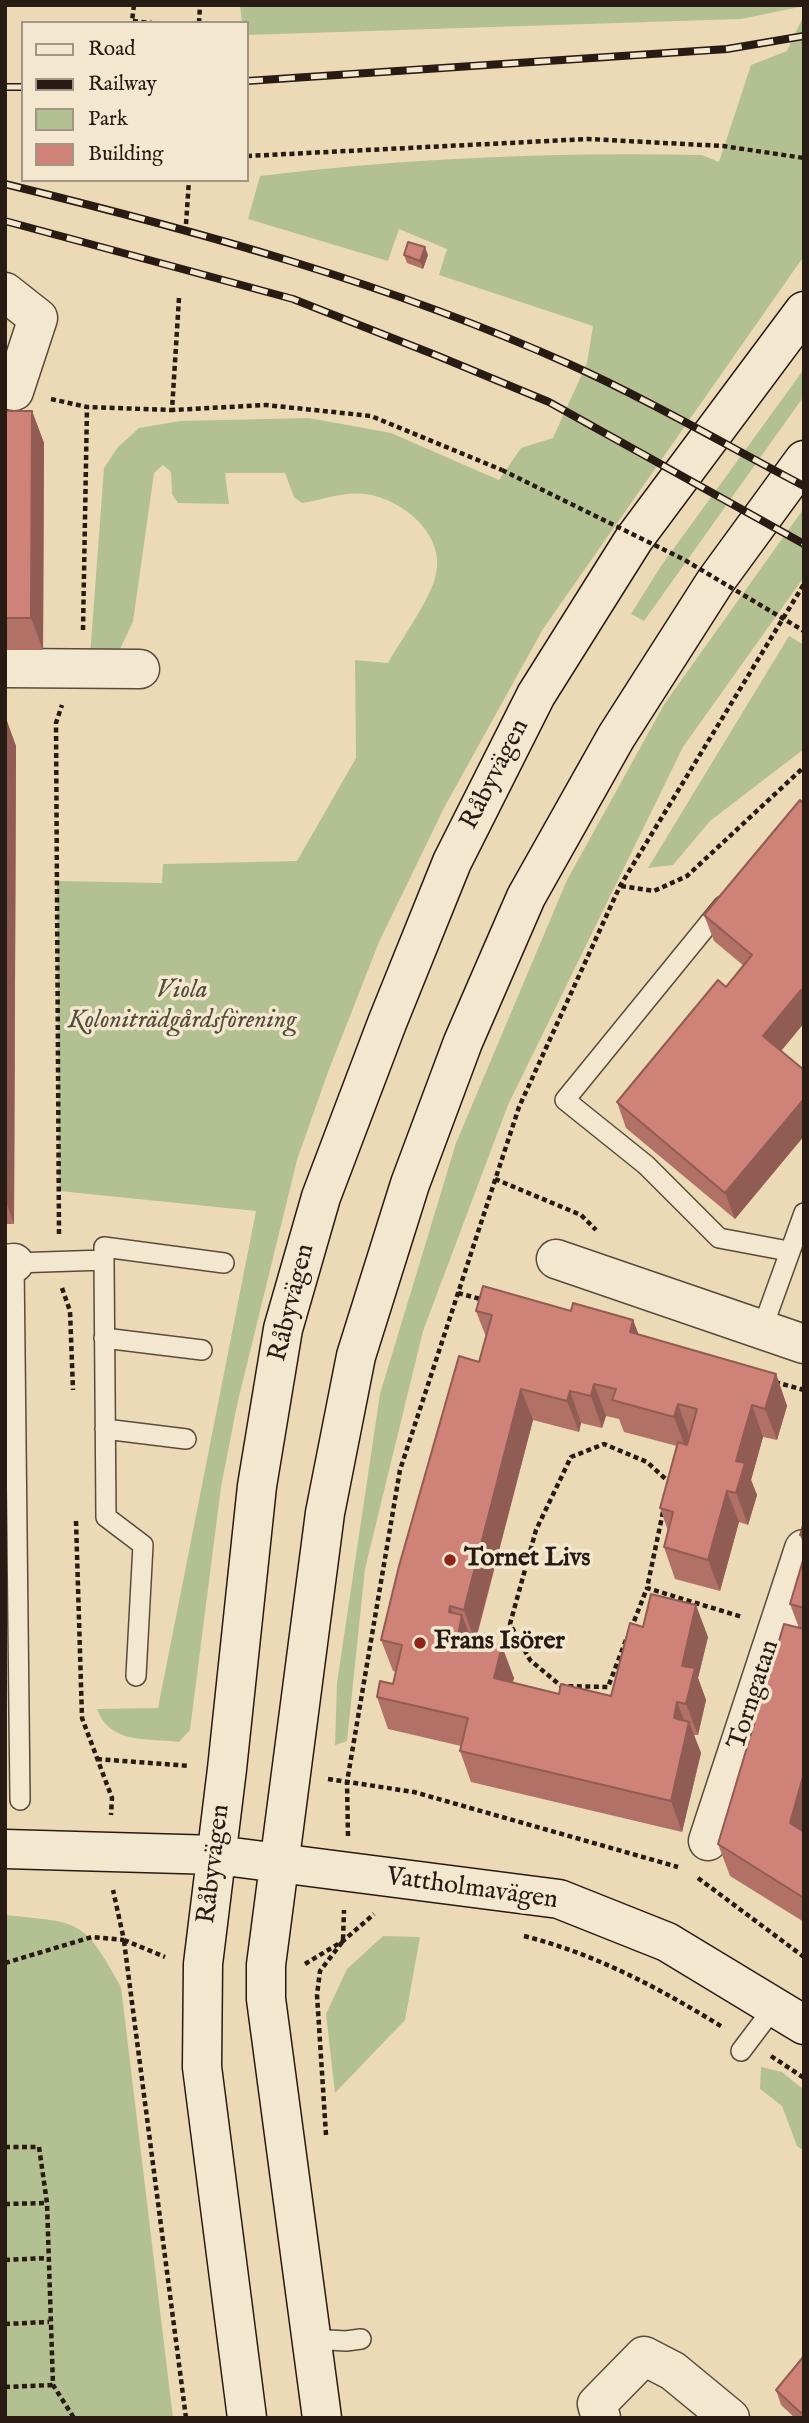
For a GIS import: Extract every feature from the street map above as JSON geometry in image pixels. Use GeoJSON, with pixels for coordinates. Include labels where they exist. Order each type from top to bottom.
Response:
{"type":"FeatureCollection","features":[{"type":"Feature","properties":{"kind":"main road"},"geometry":{"type":"LineString","coordinates":[[5,292],[38,318],[14,391],[5,389]]}},
{"type":"Feature","properties":{"kind":"main road","name":"Råbyvägen"},"geometry":{"type":"LineString","coordinates":[[247,2418],[202,2067],[203,1964],[257,1486],[283,1329],[321,1197],[382,1036],[453,862],[536,695],[634,539],[804,311]]}},
{"type":"Feature","properties":{"kind":"main road"},"geometry":{"type":"LineString","coordinates":[[322,2418],[266,1998],[279,1863],[325,1513],[356,1356],[410,1184],[434,1119],[463,1042],[532,885],[630,715],[715,582],[804,460]]}},
{"type":"Feature","properties":{"kind":"main road"},"geometry":{"type":"LineString","coordinates":[[5,668],[140,669]]}},
{"type":"Feature","properties":{"kind":"main road"},"geometry":{"type":"LineString","coordinates":[[556,1259],[761,1332],[804,1344]]}},
{"type":"Feature","properties":{"kind":"main road","name":"Torngatan"},"geometry":{"type":"LineString","coordinates":[[696,1855],[804,1549]]}},
{"type":"Feature","properties":{"kind":"main road","name":"Vattholmavägen"},"geometry":{"type":"LineString","coordinates":[[5,1849],[217,1855],[559,1899],[667,1942],[789,2015]]}},
{"type":"Feature","properties":{"kind":"main road"},"geometry":{"type":"LineString","coordinates":[[601,2418],[597,2404],[644,2356],[673,2371],[730,2418]]}},
{"type":"Feature","properties":{"kind":"lane"},"geometry":{"type":"LineString","coordinates":[[738,887],[565,1100],[646,1165],[719,1238],[788,1251]]}},
{"type":"Feature","properties":{"kind":"lane"},"geometry":{"type":"LineString","coordinates":[[761,1332],[788,1251],[804,1213]]}},
{"type":"Feature","properties":{"kind":"lane"},"geometry":{"type":"LineString","coordinates":[[136,1676],[143,1545],[106,1517],[104,1247],[224,1263]]}},
{"type":"Feature","properties":{"kind":"lane"},"geometry":{"type":"LineString","coordinates":[[20,1800],[10,1264],[104,1260]]}},
{"type":"Feature","properties":{"kind":"lane"},"geometry":{"type":"LineString","coordinates":[[104,1338],[202,1350]]}},
{"type":"Feature","properties":{"kind":"lane"},"geometry":{"type":"LineString","coordinates":[[105,1429],[186,1439]]}},
{"type":"Feature","properties":{"kind":"lane"},"geometry":{"type":"LineString","coordinates":[[745,2047],[789,2015]]}},
{"type":"Feature","properties":{"kind":"lane"},"geometry":{"type":"LineString","coordinates":[[311,2339],[361,2339]]}},
{"type":"Feature","properties":{"kind":"path"},"geometry":{"type":"LineString","coordinates":[[248,156],[588,139],[723,146],[804,158]]}},
{"type":"Feature","properties":{"kind":"path"},"geometry":{"type":"LineString","coordinates":[[186,224],[189,182]]}},
{"type":"Feature","properties":{"kind":"path"},"geometry":{"type":"LineString","coordinates":[[172,410],[179,298]]}},
{"type":"Feature","properties":{"kind":"path"},"geometry":{"type":"LineString","coordinates":[[73,1399],[70,1311],[59,1278],[56,723],[78,669],[83,647],[87,407],[172,410],[266,405],[371,416],[502,470],[683,559],[804,631]]}},
{"type":"Feature","properties":{"kind":"path"},"geometry":{"type":"LineString","coordinates":[[343,1941],[349,1872],[346,1782],[400,1470],[519,1107],[620,886],[804,584]]}},
{"type":"Feature","properties":{"kind":"path"},"geometry":{"type":"LineString","coordinates":[[620,886],[654,891],[687,876],[804,767]]}},
{"type":"Feature","properties":{"kind":"path"},"geometry":{"type":"LineString","coordinates":[[458,1293],[493,1303]]}},
{"type":"Feature","properties":{"kind":"path"},"geometry":{"type":"LineString","coordinates":[[764,1379],[804,1390]]}},
{"type":"Feature","properties":{"kind":"path"},"geometry":{"type":"LineString","coordinates":[[664,1508],[647,1588],[608,1686],[561,1686],[530,1660],[510,1624],[536,1530],[571,1457],[604,1444],[646,1462],[670,1482],[667,1495]]}},
{"type":"Feature","properties":{"kind":"path"},"geometry":{"type":"LineString","coordinates":[[75,1508],[82,1718],[112,1798],[110,1873],[124,1940],[186,2418]]}},
{"type":"Feature","properties":{"kind":"path"},"geometry":{"type":"LineString","coordinates":[[647,1588],[776,1627]]}},
{"type":"Feature","properties":{"kind":"path"},"geometry":{"type":"LineString","coordinates":[[346,1782],[414,1792],[696,1855]]}},
{"type":"Feature","properties":{"kind":"path"},"geometry":{"type":"LineString","coordinates":[[695,1877],[804,1957]]}},
{"type":"Feature","properties":{"kind":"path"},"geometry":{"type":"LineString","coordinates":[[326,2140],[317,1995],[320,1970],[343,1941],[373,1914],[385,1914]]}},
{"type":"Feature","properties":{"kind":"path"},"geometry":{"type":"LineString","coordinates":[[512,1933],[563,1946],[659,1988],[745,2047],[804,2078]]}},
{"type":"Feature","properties":{"kind":"path"},"geometry":{"type":"LineString","coordinates":[[5,1963],[92,1937],[124,1940]]}},
{"type":"Feature","properties":{"kind":"path"},"geometry":{"type":"LineString","coordinates":[[5,2147],[39,2147],[47,2203],[53,2385],[74,2418]]}},
{"type":"Feature","properties":{"kind":"path"},"geometry":{"type":"LineString","coordinates":[[5,2204],[47,2203]]}},
{"type":"Feature","properties":{"kind":"path"},"geometry":{"type":"LineString","coordinates":[[5,2260],[47,2258]]}},
{"type":"Feature","properties":{"kind":"path"},"geometry":{"type":"LineString","coordinates":[[5,2324],[49,2322]]}},
{"type":"Feature","properties":{"kind":"path"},"geometry":{"type":"LineString","coordinates":[[5,2387],[53,2385]]}},
{"type":"Feature","properties":{"kind":"green space"},"geometry":{"type":"Polygon","coordinates":[[[240,5],[804,5],[741,19],[248,35],[248,21],[242,21],[240,5]]]}},
{"type":"Feature","properties":{"kind":"green space","name":"Viola Koloniträdgårdsförening"},"geometry":{"type":"Polygon","coordinates":[[[804,15],[804,256],[543,629],[445,806],[379,942],[297,1160],[237,1405],[221,1487],[190,1730],[179,1742],[120,1734],[110,1728],[97,1709],[158,1708],[256,1211],[59,1191],[57,881],[162,883],[163,864],[297,861],[356,758],[355,660],[388,663],[427,598],[435,578],[437,563],[435,548],[420,522],[394,503],[380,497],[349,494],[302,503],[294,497],[285,473],[225,473],[229,504],[178,503],[172,494],[171,472],[163,465],[154,473],[133,622],[120,649],[105,656],[90,656],[104,468],[118,447],[139,428],[180,421],[309,418],[391,433],[499,480],[521,448],[553,438],[587,363],[593,326],[439,275],[447,249],[399,229],[388,261],[248,219],[260,176],[425,161],[591,154],[702,155],[719,162],[751,65],[787,51],[804,15]]]}},
{"type":"Feature","properties":{"kind":"green space"},"geometry":{"type":"Polygon","coordinates":[[[804,369],[804,396],[644,621],[631,614],[661,566],[804,369]]]}},
{"type":"Feature","properties":{"kind":"green space"},"geometry":{"type":"Polygon","coordinates":[[[804,508],[804,577],[683,747],[508,1105],[423,1331],[365,1569],[347,1741],[335,1745],[337,1683],[380,1394],[456,1143],[567,880],[665,703],[804,508]]]}},
{"type":"Feature","properties":{"kind":"green space"},"geometry":{"type":"Polygon","coordinates":[[[789,636],[804,645],[804,749],[710,821],[673,865],[648,868],[789,636]]]}},
{"type":"Feature","properties":{"kind":"green space"},"geometry":{"type":"Polygon","coordinates":[[[5,1915],[50,1920],[77,1928],[98,1948],[121,1987],[173,2418],[5,2418],[5,1915]]]}},
{"type":"Feature","properties":{"kind":"green space"},"geometry":{"type":"Polygon","coordinates":[[[383,1936],[420,1937],[405,2020],[335,2093],[326,2014],[347,1969],[383,1936]]]}},
{"type":"Feature","properties":{"kind":"green space"},"geometry":{"type":"Polygon","coordinates":[[[761,2067],[782,2072],[804,2090],[804,2151],[797,2146],[782,2106],[760,2089],[761,2067]]]}},
{"type":"Feature","properties":{"kind":"building"},"geometry":{"type":"Polygon","coordinates":[[[408,242],[425,247],[420,261],[404,255],[408,242]]]}},
{"type":"Feature","properties":{"kind":"building"},"geometry":{"type":"Polygon","coordinates":[[[5,411],[32,411],[31,618],[5,618],[5,411]]]}},
{"type":"Feature","properties":{"kind":"building"},"geometry":{"type":"Polygon","coordinates":[[[800,800],[804,804],[804,993],[801,990],[763,1036],[804,1070],[804,1099],[725,1193],[617,1102],[718,980],[726,987],[752,955],[704,915],[800,800]]]}},
{"type":"Feature","properties":{"kind":"building"},"geometry":{"type":"Polygon","coordinates":[[[483,1286],[571,1311],[573,1303],[633,1320],[630,1332],[776,1374],[765,1409],[752,1405],[736,1461],[745,1463],[736,1493],[727,1491],[708,1560],[664,1547],[673,1512],[660,1508],[678,1442],[687,1445],[697,1409],[678,1404],[674,1417],[612,1400],[616,1389],[594,1384],[591,1396],[570,1391],[567,1401],[521,1389],[464,1610],[450,1606],[449,1612],[462,1615],[458,1635],[502,1646],[494,1678],[559,1694],[561,1684],[611,1696],[630,1623],[643,1627],[651,1594],[696,1605],[682,1666],[695,1668],[686,1704],[677,1702],[674,1718],[689,1722],[671,1801],[460,1751],[468,1718],[377,1697],[380,1681],[393,1684],[402,1645],[381,1640],[399,1566],[459,1356],[479,1362],[492,1315],[476,1311],[483,1286]]]}},
{"type":"Feature","properties":{"kind":"building"},"geometry":{"type":"Polygon","coordinates":[[[804,1557],[804,1608],[790,1604],[804,1557]]]}},
{"type":"Feature","properties":{"kind":"building"},"geometry":{"type":"Polygon","coordinates":[[[784,1624],[804,1629],[804,1773],[790,1823],[804,1832],[804,1898],[718,1844],[784,1624]]]}},
{"type":"Feature","properties":{"kind":"building"},"geometry":{"type":"Polygon","coordinates":[[[804,2356],[804,2411],[801,2413],[776,2390],[804,2356]]]}},
{"type":"Feature","properties":{"kind":"railway"},"geometry":{"type":"LineString","coordinates":[[248,81],[727,49],[804,36]]}},
{"type":"Feature","properties":{"kind":"railway"},"geometry":{"type":"LineString","coordinates":[[5,87],[21,87]]}},
{"type":"Feature","properties":{"kind":"railway"},"geometry":{"type":"LineString","coordinates":[[5,184],[220,240],[432,308],[599,378],[804,486]]}},
{"type":"Feature","properties":{"kind":"railway"},"geometry":{"type":"LineString","coordinates":[[5,221],[293,299],[438,356],[549,402],[804,544]]}},
{"type":"Feature","properties":{"kind":"place","name":"Tornet Livs"},"geometry":{"type":"Point","coordinates":[450,1560]}},
{"type":"Feature","properties":{"kind":"place","name":"Frans Isörer"},"geometry":{"type":"Point","coordinates":[420,1643]}}]}
